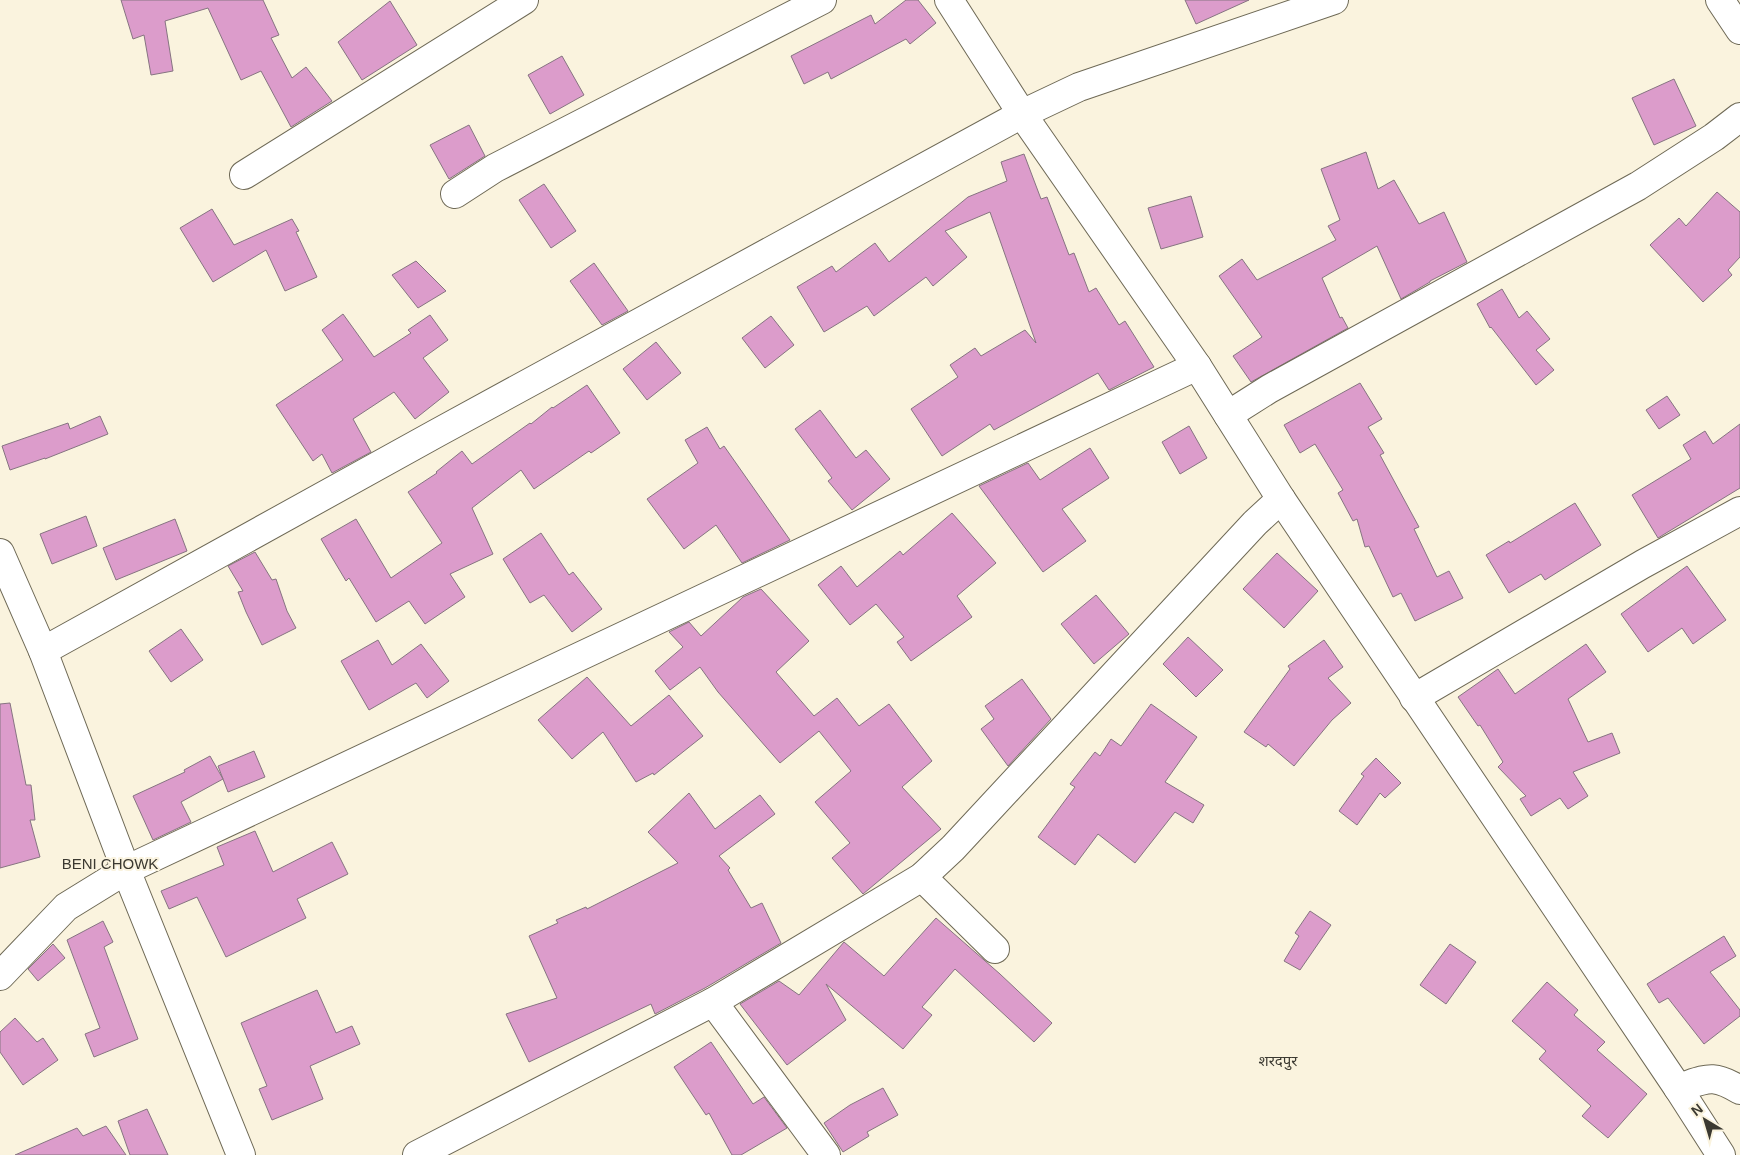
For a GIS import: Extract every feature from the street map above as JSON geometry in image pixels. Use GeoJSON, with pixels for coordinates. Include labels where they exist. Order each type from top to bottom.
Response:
{"type":"FeatureCollection","features":[{"type":"Feature","properties":{"kind":"street"},"geometry":{"type":"LineString","coordinates":[[244,175],[524,0]]}},
{"type":"Feature","properties":{"kind":"street"},"geometry":{"type":"LineString","coordinates":[[455,194],[495,168],[822,0]]}},
{"type":"Feature","properties":{"kind":"street"},"geometry":{"type":"LineString","coordinates":[[949,0],[1022,114],[1197,366],[1281,499],[1678,1088],[1721,1155]]}},
{"type":"Feature","properties":{"kind":"street"},"geometry":{"type":"LineString","coordinates":[[43,651],[437,433],[1022,114],[1079,87],[1334,0]]}},
{"type":"Feature","properties":{"kind":"street"},"geometry":{"type":"LineString","coordinates":[[1720,0],[1740,30]]}},
{"type":"Feature","properties":{"kind":"street"},"geometry":{"type":"LineString","coordinates":[[1228,415],[1269,389],[1638,186],[1714,137],[1740,117]]}},
{"type":"Feature","properties":{"kind":"street"},"geometry":{"type":"LineString","coordinates":[[0,976],[66,907],[126,870],[1197,366]]}},
{"type":"Feature","properties":{"kind":"street"},"geometry":{"type":"LineString","coordinates":[[417,1155],[713,1002],[922,877],[953,848],[1255,523],[1281,499]]}},
{"type":"Feature","properties":{"kind":"street"},"geometry":{"type":"LineString","coordinates":[[1414,698],[1626,574],[1740,511]]}},
{"type":"Feature","properties":{"kind":"street"},"geometry":{"type":"LineString","coordinates":[[0,553],[43,651],[126,870],[240,1155]]}},
{"type":"Feature","properties":{"kind":"street"},"geometry":{"type":"LineString","coordinates":[[922,877],[995,949]]}},
{"type":"Feature","properties":{"kind":"street"},"geometry":{"type":"LineString","coordinates":[[713,1002],[826,1155]]}},
{"type":"Feature","properties":{"kind":"street"},"geometry":{"type":"LineString","coordinates":[[1678,1088],[1711,1078],[1740,1090]]}},
{"type":"Feature","properties":{"kind":"building"},"geometry":{"type":"Polygon","coordinates":[[[121,0],[263,0],[279,35],[271,38],[292,78],[306,67],[332,101],[291,127],[261,71],[241,80],[208,8],[165,21],[173,71],[151,75],[144,35],[133,39],[121,0]]]}},
{"type":"Feature","properties":{"kind":"building"},"geometry":{"type":"Polygon","coordinates":[[[906,0],[918,0],[936,23],[910,44],[906,39],[831,79],[828,72],[804,84],[791,56],[871,15],[875,24],[906,0]]]}},
{"type":"Feature","properties":{"kind":"building"},"geometry":{"type":"Polygon","coordinates":[[[1185,0],[1249,0],[1196,24],[1185,0]]]}},
{"type":"Feature","properties":{"kind":"building"},"geometry":{"type":"Polygon","coordinates":[[[390,1],[417,45],[362,80],[338,42],[390,1]]]}},
{"type":"Feature","properties":{"kind":"building"},"geometry":{"type":"Polygon","coordinates":[[[562,56],[584,95],[550,114],[528,75],[562,56]]]}},
{"type":"Feature","properties":{"kind":"building"},"geometry":{"type":"Polygon","coordinates":[[[1674,79],[1696,126],[1654,145],[1632,98],[1674,79]]]}},
{"type":"Feature","properties":{"kind":"building"},"geometry":{"type":"Polygon","coordinates":[[[469,125],[485,156],[449,179],[430,145],[469,125]]]}},
{"type":"Feature","properties":{"kind":"building"},"geometry":{"type":"Polygon","coordinates":[[[1366,152],[1378,189],[1394,180],[1419,224],[1444,212],[1467,262],[1430,281],[1401,299],[1377,246],[1322,278],[1340,318],[1342,317],[1348,328],[1251,382],[1233,356],[1262,337],[1219,276],[1242,259],[1257,280],[1336,240],[1328,226],[1340,220],[1321,169],[1366,152]]]}},
{"type":"Feature","properties":{"kind":"building"},"geometry":{"type":"Polygon","coordinates":[[[1024,154],[1041,199],[1047,197],[1069,255],[1074,253],[1089,292],[1096,288],[1119,325],[1125,321],[1154,367],[1109,390],[1098,373],[994,430],[990,424],[942,456],[911,409],[958,377],[950,365],[975,348],[981,356],[1025,330],[1036,343],[990,212],[945,231],[967,257],[933,286],[926,277],[874,316],[867,306],[824,332],[797,287],[832,266],[836,272],[875,243],[889,262],[968,197],[1007,181],[1001,162],[1024,154]]]}},
{"type":"Feature","properties":{"kind":"building"},"geometry":{"type":"Polygon","coordinates":[[[544,184],[576,231],[551,248],[519,200],[544,184]]]}},
{"type":"Feature","properties":{"kind":"building"},"geometry":{"type":"Polygon","coordinates":[[[1717,192],[1740,212],[1740,257],[1728,270],[1732,275],[1703,302],[1650,245],[1679,218],[1686,226],[1717,192]]]}},
{"type":"Feature","properties":{"kind":"building"},"geometry":{"type":"Polygon","coordinates":[[[1191,196],[1203,237],[1161,249],[1148,208],[1191,196]]]}},
{"type":"Feature","properties":{"kind":"building"},"geometry":{"type":"Polygon","coordinates":[[[212,209],[234,245],[292,219],[299,231],[296,232],[317,277],[285,291],[266,250],[213,282],[180,228],[212,209]]]}},
{"type":"Feature","properties":{"kind":"building"},"geometry":{"type":"Polygon","coordinates":[[[416,261],[446,291],[418,308],[392,275],[416,261]]]}},
{"type":"Feature","properties":{"kind":"building"},"geometry":{"type":"Polygon","coordinates":[[[594,263],[628,311],[602,325],[570,281],[594,263]]]}},
{"type":"Feature","properties":{"kind":"building"},"geometry":{"type":"Polygon","coordinates":[[[1502,289],[1519,318],[1527,311],[1550,339],[1536,350],[1554,370],[1536,385],[1490,328],[1477,304],[1502,289]]]}},
{"type":"Feature","properties":{"kind":"building"},"geometry":{"type":"Polygon","coordinates":[[[343,314],[374,357],[411,333],[408,330],[430,315],[448,340],[423,358],[449,392],[415,419],[394,392],[353,419],[371,452],[332,473],[322,454],[313,461],[276,405],[343,360],[322,330],[343,314]]]}},
{"type":"Feature","properties":{"kind":"building"},"geometry":{"type":"Polygon","coordinates":[[[771,316],[794,345],[765,368],[742,338],[771,316]]]}},
{"type":"Feature","properties":{"kind":"building"},"geometry":{"type":"Polygon","coordinates":[[[656,342],[681,373],[647,400],[623,369],[656,342]]]}},
{"type":"Feature","properties":{"kind":"building"},"geometry":{"type":"Polygon","coordinates":[[[1360,383],[1382,419],[1368,427],[1384,453],[1380,455],[1419,527],[1414,529],[1437,577],[1449,571],[1463,598],[1415,621],[1401,593],[1393,597],[1369,546],[1365,547],[1357,519],[1353,521],[1338,493],[1343,490],[1315,444],[1300,453],[1284,425],[1360,383]]]}},
{"type":"Feature","properties":{"kind":"building"},"geometry":{"type":"Polygon","coordinates":[[[587,385],[620,433],[591,453],[589,451],[534,489],[521,470],[472,508],[493,554],[450,574],[465,597],[425,624],[409,601],[376,622],[349,578],[346,581],[321,539],[356,519],[391,578],[442,543],[408,492],[437,473],[462,451],[472,464],[531,424],[552,407],[587,385]]]}},
{"type":"Feature","properties":{"kind":"building"},"geometry":{"type":"Polygon","coordinates":[[[1667,396],[1680,415],[1659,429],[1646,410],[1667,396]]]}},
{"type":"Feature","properties":{"kind":"building"},"geometry":{"type":"Polygon","coordinates":[[[820,410],[856,458],[866,450],[890,479],[852,510],[828,481],[832,478],[795,429],[820,410]]]}},
{"type":"Feature","properties":{"kind":"building"},"geometry":{"type":"Polygon","coordinates":[[[100,416],[108,434],[45,459],[10,470],[2,446],[68,423],[70,429],[100,416]]]}},
{"type":"Feature","properties":{"kind":"building"},"geometry":{"type":"Polygon","coordinates":[[[1740,424],[1740,488],[1658,538],[1632,495],[1691,459],[1683,445],[1705,431],[1713,444],[1740,424]]]}},
{"type":"Feature","properties":{"kind":"building"},"geometry":{"type":"Polygon","coordinates":[[[1189,426],[1207,458],[1180,474],[1162,442],[1189,426]]]}},
{"type":"Feature","properties":{"kind":"building"},"geometry":{"type":"Polygon","coordinates":[[[707,427],[720,449],[724,446],[790,540],[742,563],[716,525],[684,549],[647,499],[698,463],[685,440],[707,427]]]}},
{"type":"Feature","properties":{"kind":"building"},"geometry":{"type":"Polygon","coordinates":[[[1090,448],[1109,478],[1062,509],[1086,541],[1043,572],[979,486],[1028,463],[1040,480],[1090,448]]]}},
{"type":"Feature","properties":{"kind":"building"},"geometry":{"type":"Polygon","coordinates":[[[1575,503],[1601,545],[1545,580],[1541,574],[1509,593],[1486,555],[1509,541],[1510,543],[1575,503]]]}},
{"type":"Feature","properties":{"kind":"building"},"geometry":{"type":"Polygon","coordinates":[[[952,513],[996,563],[957,596],[972,617],[911,661],[897,642],[904,637],[876,604],[850,625],[818,585],[841,566],[857,587],[900,551],[903,555],[952,513]]]}},
{"type":"Feature","properties":{"kind":"building"},"geometry":{"type":"Polygon","coordinates":[[[86,516],[97,546],[52,564],[40,534],[86,516]]]}},
{"type":"Feature","properties":{"kind":"building"},"geometry":{"type":"Polygon","coordinates":[[[175,519],[187,551],[116,580],[103,548],[175,519]]]}},
{"type":"Feature","properties":{"kind":"building"},"geometry":{"type":"Polygon","coordinates":[[[541,533],[569,575],[573,572],[602,609],[572,632],[544,595],[530,603],[503,559],[541,533]]]}},
{"type":"Feature","properties":{"kind":"building"},"geometry":{"type":"Polygon","coordinates":[[[255,552],[272,580],[276,579],[287,611],[296,628],[262,645],[238,592],[243,591],[228,566],[255,552]]]}},
{"type":"Feature","properties":{"kind":"building"},"geometry":{"type":"Polygon","coordinates":[[[1277,553],[1318,591],[1284,628],[1243,589],[1277,553]]]}},
{"type":"Feature","properties":{"kind":"building"},"geometry":{"type":"Polygon","coordinates":[[[1687,566],[1726,620],[1693,644],[1682,628],[1648,652],[1621,614],[1687,566]]]}},
{"type":"Feature","properties":{"kind":"building"},"geometry":{"type":"Polygon","coordinates":[[[761,589],[809,641],[776,672],[814,716],[837,698],[859,726],[889,704],[932,761],[902,787],[941,829],[863,894],[832,858],[850,843],[815,802],[851,771],[819,731],[780,763],[718,692],[700,667],[670,690],[655,671],[683,647],[669,632],[689,622],[701,636],[743,597],[761,589]]]}},
{"type":"Feature","properties":{"kind":"building"},"geometry":{"type":"Polygon","coordinates":[[[1096,595],[1129,634],[1094,664],[1061,624],[1096,595]]]}},
{"type":"Feature","properties":{"kind":"building"},"geometry":{"type":"Polygon","coordinates":[[[181,629],[203,660],[171,682],[149,651],[181,629]]]}},
{"type":"Feature","properties":{"kind":"building"},"geometry":{"type":"Polygon","coordinates":[[[1188,637],[1223,670],[1196,697],[1163,664],[1188,637]]]}},
{"type":"Feature","properties":{"kind":"building"},"geometry":{"type":"Polygon","coordinates":[[[378,640],[392,665],[421,644],[449,681],[427,698],[416,683],[369,710],[341,661],[378,640]]]}},
{"type":"Feature","properties":{"kind":"building"},"geometry":{"type":"Polygon","coordinates":[[[1324,640],[1343,667],[1328,678],[1351,703],[1332,720],[1294,766],[1268,744],[1266,747],[1244,732],[1290,669],[1288,666],[1324,640]]]}},
{"type":"Feature","properties":{"kind":"building"},"geometry":{"type":"Polygon","coordinates":[[[1586,644],[1606,672],[1568,699],[1588,742],[1612,733],[1620,753],[1573,772],[1588,796],[1568,809],[1560,798],[1531,816],[1520,799],[1526,796],[1498,767],[1503,762],[1480,725],[1478,726],[1458,697],[1498,669],[1515,694],[1586,644]]]}},
{"type":"Feature","properties":{"kind":"building"},"geometry":{"type":"Polygon","coordinates":[[[587,677],[631,726],[669,695],[703,736],[654,775],[653,773],[636,782],[603,732],[572,759],[538,720],[587,677]]]}},
{"type":"Feature","properties":{"kind":"building"},"geometry":{"type":"Polygon","coordinates":[[[1022,679],[1051,719],[1008,766],[981,729],[994,719],[985,706],[1022,679]]]}},
{"type":"Feature","properties":{"kind":"building"},"geometry":{"type":"Polygon","coordinates":[[[10,703],[26,785],[31,785],[35,820],[30,820],[40,857],[0,868],[0,704],[10,703]]]}},
{"type":"Feature","properties":{"kind":"building"},"geometry":{"type":"Polygon","coordinates":[[[1151,704],[1197,737],[1165,782],[1204,805],[1193,823],[1175,812],[1135,863],[1098,834],[1075,865],[1038,837],[1075,787],[1070,784],[1095,752],[1100,756],[1111,739],[1121,746],[1151,704]]]}},
{"type":"Feature","properties":{"kind":"building"},"geometry":{"type":"Polygon","coordinates":[[[254,751],[265,777],[228,792],[218,766],[254,751]]]}},
{"type":"Feature","properties":{"kind":"building"},"geometry":{"type":"Polygon","coordinates":[[[210,756],[223,779],[181,802],[191,822],[153,840],[133,796],[185,772],[184,770],[210,756]]]}},
{"type":"Feature","properties":{"kind":"building"},"geometry":{"type":"Polygon","coordinates":[[[1376,758],[1401,783],[1385,798],[1380,793],[1357,825],[1339,811],[1364,776],[1361,774],[1376,758]]]}},
{"type":"Feature","properties":{"kind":"building"},"geometry":{"type":"Polygon","coordinates":[[[689,793],[715,829],[760,795],[775,814],[719,856],[730,868],[728,870],[751,908],[762,903],[781,943],[705,988],[655,1014],[651,1004],[529,1062],[506,1014],[557,998],[529,936],[558,923],[556,920],[586,907],[587,909],[678,863],[648,832],[689,793]]]}},
{"type":"Feature","properties":{"kind":"building"},"geometry":{"type":"Polygon","coordinates":[[[255,831],[273,872],[332,842],[348,874],[297,899],[306,918],[226,957],[197,897],[169,909],[161,891],[224,865],[217,847],[255,831]]]}},
{"type":"Feature","properties":{"kind":"building"},"geometry":{"type":"Polygon","coordinates":[[[1310,911],[1331,925],[1300,970],[1284,961],[1299,936],[1295,933],[1310,911]]]}},
{"type":"Feature","properties":{"kind":"building"},"geometry":{"type":"Polygon","coordinates":[[[936,918],[1052,1023],[1034,1042],[955,969],[922,1007],[932,1015],[903,1049],[826,984],[846,1020],[787,1065],[740,1004],[779,981],[799,995],[844,942],[884,976],[936,918]]]}},
{"type":"Feature","properties":{"kind":"building"},"geometry":{"type":"Polygon","coordinates":[[[103,921],[113,942],[104,947],[138,1039],[94,1057],[85,1034],[100,1028],[67,940],[103,921]]]}},
{"type":"Feature","properties":{"kind":"building"},"geometry":{"type":"Polygon","coordinates":[[[1724,936],[1736,956],[1710,972],[1740,1010],[1740,1016],[1704,1044],[1668,998],[1659,1003],[1647,984],[1724,936]]]}},
{"type":"Feature","properties":{"kind":"building"},"geometry":{"type":"Polygon","coordinates":[[[53,944],[65,958],[38,981],[28,969],[53,944]]]}},
{"type":"Feature","properties":{"kind":"building"},"geometry":{"type":"Polygon","coordinates":[[[1450,944],[1476,962],[1446,1004],[1420,985],[1450,944]]]}},
{"type":"Feature","properties":{"kind":"building"},"geometry":{"type":"Polygon","coordinates":[[[1547,982],[1578,1010],[1574,1015],[1605,1042],[1597,1050],[1647,1094],[1608,1138],[1582,1116],[1591,1106],[1539,1059],[1546,1051],[1512,1021],[1547,982]]]}},
{"type":"Feature","properties":{"kind":"building"},"geometry":{"type":"Polygon","coordinates":[[[317,990],[336,1033],[352,1026],[360,1044],[310,1066],[323,1099],[272,1120],[259,1089],[267,1086],[241,1023],[317,990]]]}},
{"type":"Feature","properties":{"kind":"building"},"geometry":{"type":"Polygon","coordinates":[[[15,1018],[37,1042],[43,1038],[58,1060],[23,1085],[0,1052],[0,1032],[15,1018]]]}},
{"type":"Feature","properties":{"kind":"building"},"geometry":{"type":"Polygon","coordinates":[[[711,1042],[753,1104],[764,1097],[787,1128],[741,1155],[732,1155],[709,1113],[706,1115],[674,1067],[711,1042]]]}},
{"type":"Feature","properties":{"kind":"building"},"geometry":{"type":"Polygon","coordinates":[[[883,1088],[898,1115],[867,1132],[869,1136],[843,1152],[824,1123],[850,1105],[883,1088]]]}},
{"type":"Feature","properties":{"kind":"building"},"geometry":{"type":"Polygon","coordinates":[[[147,1109],[168,1155],[130,1155],[118,1121],[147,1109]]]}},
{"type":"Feature","properties":{"kind":"building"},"geometry":{"type":"Polygon","coordinates":[[[106,1126],[126,1155],[15,1155],[77,1128],[83,1136],[106,1126]]]}},
{"type":"Feature","properties":{"kind":"district","name":"BENI CHOWK"},"geometry":{"type":"Point","coordinates":[110,863]}},
{"type":"Feature","properties":{"kind":"district","name":"शरदपुर"},"geometry":{"type":"Point","coordinates":[1278,1060]}}]}
